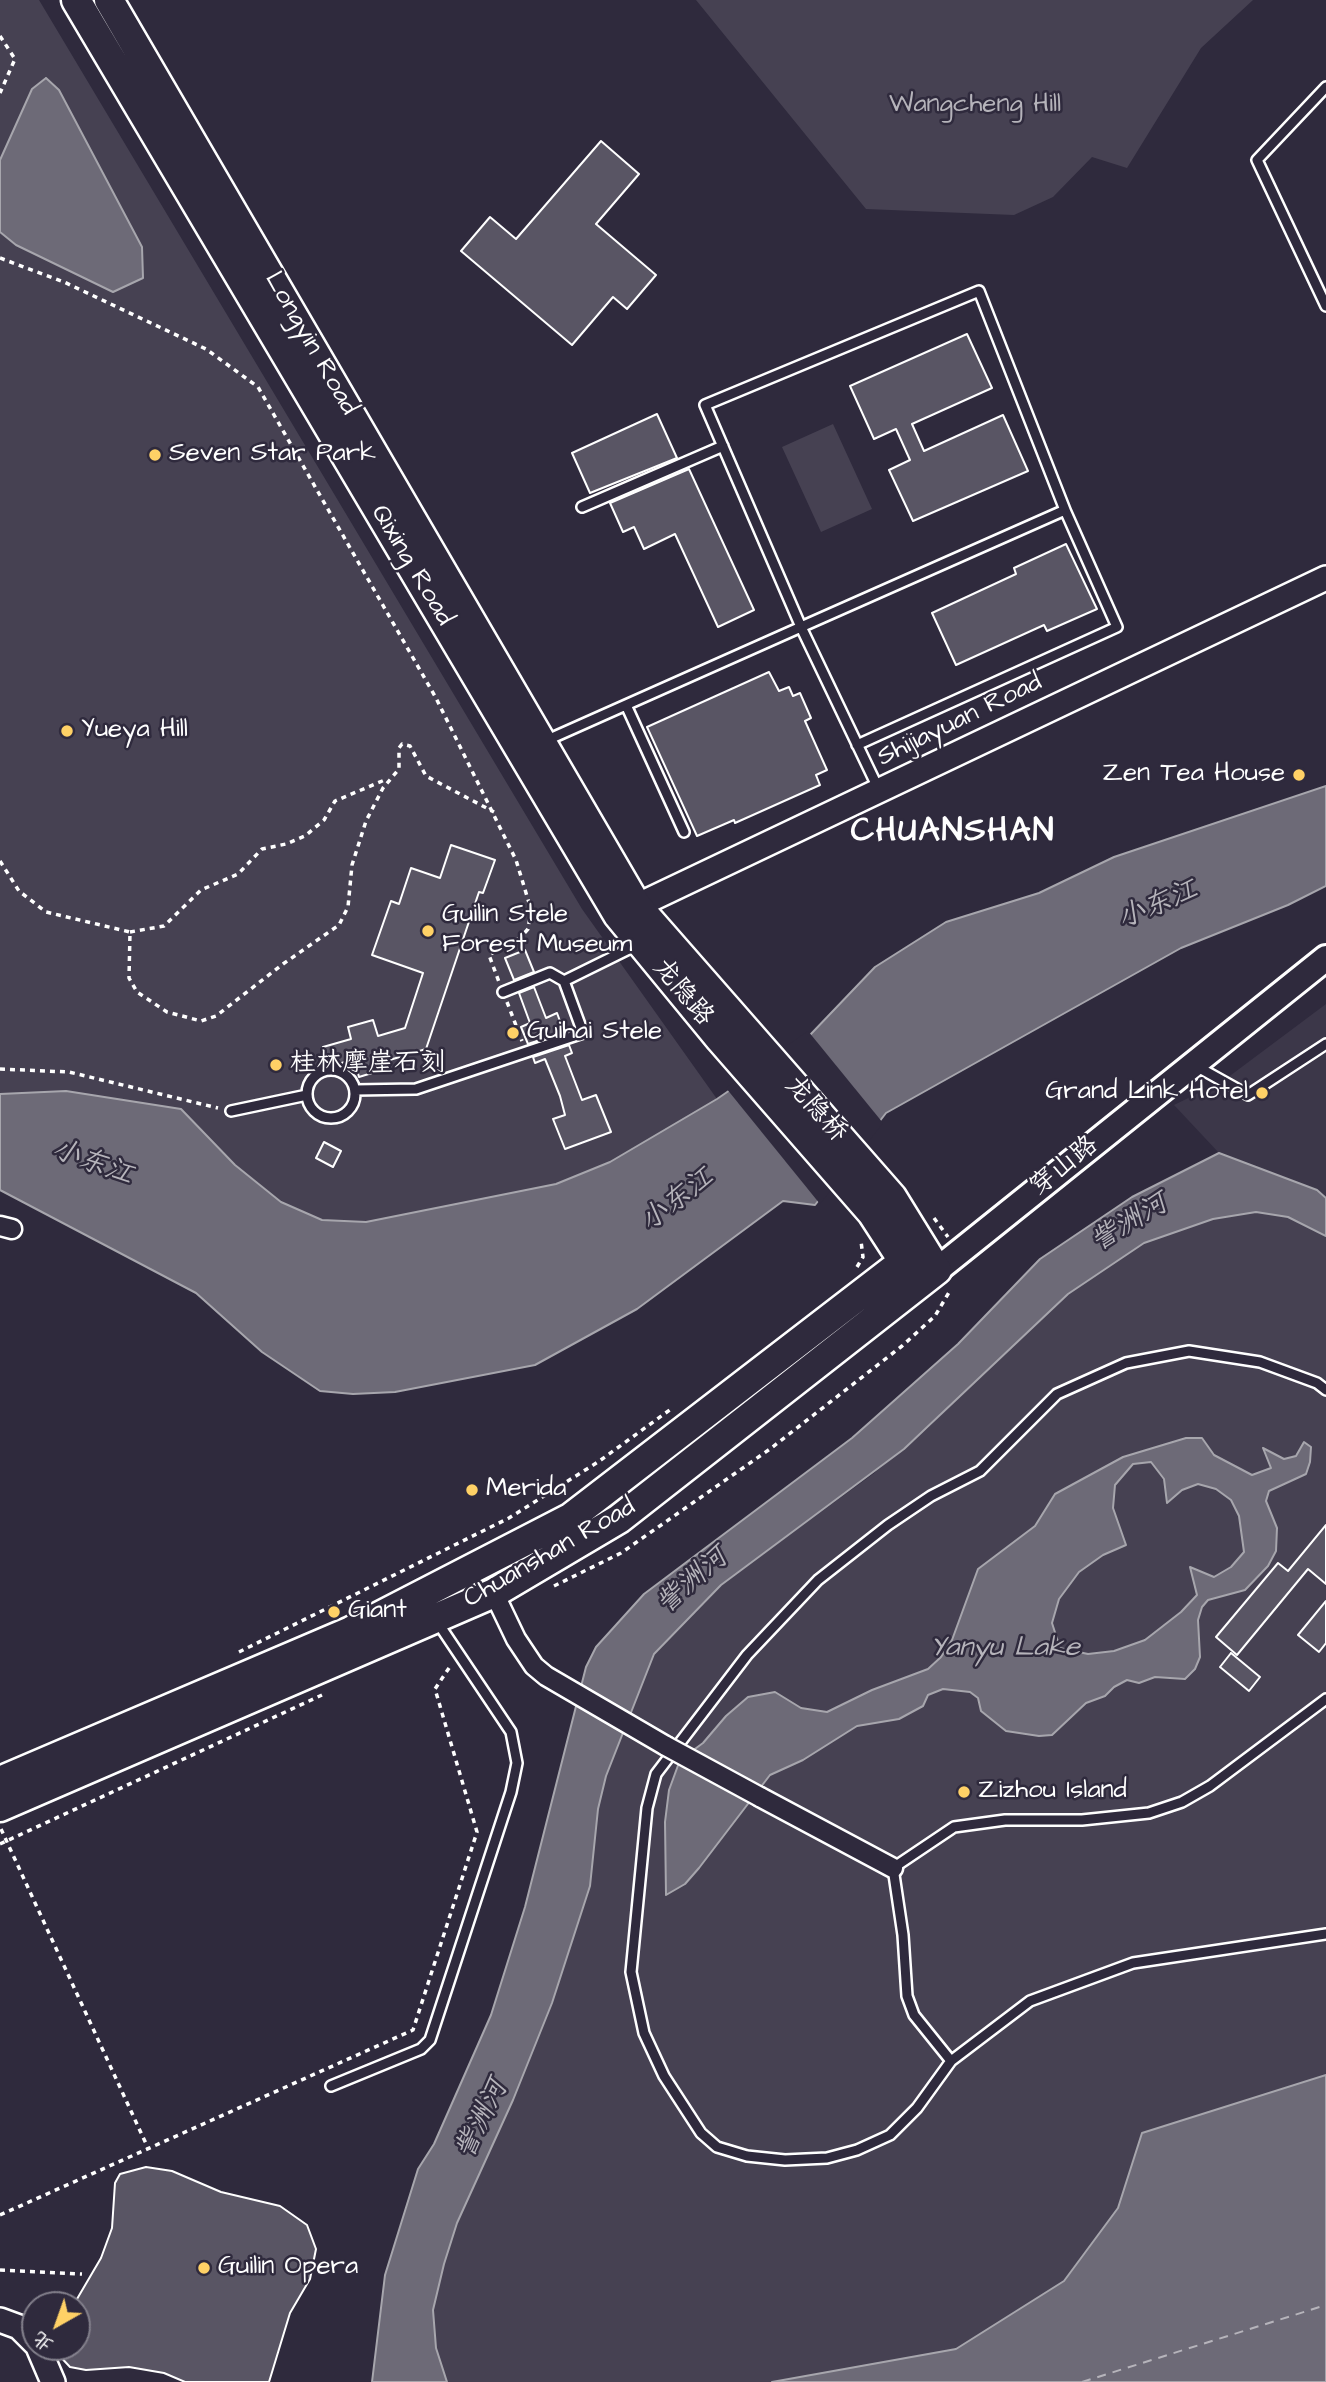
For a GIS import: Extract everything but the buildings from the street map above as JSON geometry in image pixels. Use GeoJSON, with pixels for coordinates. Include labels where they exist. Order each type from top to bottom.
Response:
{"type":"FeatureCollection","features":[{"type":"Feature","properties":{"kind":"main road","name":"Qixing Road"},"geometry":{"type":"LineString","coordinates":[[76,0],[531,747]]}},
{"type":"Feature","properties":{"kind":"main road","name":"Longyin Road"},"geometry":{"type":"LineString","coordinates":[[109,0],[531,747],[628,911]]}},
{"type":"Feature","properties":{"kind":"main road","name":"龙隐路"},"geometry":{"type":"LineString","coordinates":[[628,911],[640,943],[728,1031]]}},
{"type":"Feature","properties":{"kind":"main road","name":"龙隐路"},"geometry":{"type":"LineString","coordinates":[[628,911],[728,1031]]}},
{"type":"Feature","properties":{"kind":"main road","name":"穿山路"},"geometry":{"type":"LineString","coordinates":[[920,1266],[1192,1063],[1326,958]]}},
{"type":"Feature","properties":{"kind":"main road","name":"龙隐桥"},"geometry":{"type":"LineString","coordinates":[[728,1031],[874,1213]]}},
{"type":"Feature","properties":{"kind":"main road"},"geometry":{"type":"LineString","coordinates":[[874,1213],[920,1266]]}},
{"type":"Feature","properties":{"kind":"main road","name":"Chuanshan Road"},"geometry":{"type":"LineString","coordinates":[[0,1807],[494,1593],[619,1519],[920,1266]]}},
{"type":"Feature","properties":{"kind":"main road","name":"Chuanshan Road"},"geometry":{"type":"LineString","coordinates":[[0,1781],[351,1631],[570,1518],[920,1266]]}},
{"type":"Feature","properties":{"kind":"street","name":"Shijiayuan Road"},"geometry":{"type":"LineString","coordinates":[[628,911],[1326,578]]}},
{"type":"Feature","properties":{"kind":"street"},"geometry":{"type":"LineString","coordinates":[[494,1593],[525,1655],[546,1676],[633,1728],[893,1868]]}},
{"type":"Feature","properties":{"kind":"street"},"geometry":{"type":"LineString","coordinates":[[0,2320],[21,2329]]}},
{"type":"Feature","properties":{"kind":"street"},"geometry":{"type":"LineString","coordinates":[[44,2361],[52,2382]]}},
{"type":"Feature","properties":{"kind":"lane"},"geometry":{"type":"LineString","coordinates":[[1326,86],[1257,160],[1326,306]]}},
{"type":"Feature","properties":{"kind":"lane"},"geometry":{"type":"LineString","coordinates":[[857,745],[1116,627],[1065,510],[979,291],[705,405],[801,627],[857,745],[879,791]]}},
{"type":"Feature","properties":{"kind":"lane"},"geometry":{"type":"LineString","coordinates":[[582,507],[723,446]]}},
{"type":"Feature","properties":{"kind":"lane"},"geometry":{"type":"LineString","coordinates":[[531,747],[1065,510]]}},
{"type":"Feature","properties":{"kind":"lane"},"geometry":{"type":"LineString","coordinates":[[626,705],[684,832]]}},
{"type":"Feature","properties":{"kind":"lane"},"geometry":{"type":"LineString","coordinates":[[564,981],[640,943]]}},
{"type":"Feature","properties":{"kind":"lane"},"geometry":{"type":"LineString","coordinates":[[355,1090],[416,1089],[583,1033],[564,981],[550,973],[503,992]]}},
{"type":"Feature","properties":{"kind":"lane"},"geometry":{"type":"LineString","coordinates":[[1192,1063],[1248,1095],[1326,1044]]}},
{"type":"Feature","properties":{"kind":"lane"},"geometry":{"type":"LineString","coordinates":[[332,1070],[346,1075],[355,1090],[349,1111],[335,1118],[319,1115],[309,1103],[307,1095],[311,1080],[332,1070]]}},
{"type":"Feature","properties":{"kind":"lane"},"geometry":{"type":"LineString","coordinates":[[230,1111],[307,1095]]}},
{"type":"Feature","properties":{"kind":"lane"},"geometry":{"type":"LineString","coordinates":[[1326,1390],[1317,1383],[1260,1362],[1189,1351],[1126,1363],[1056,1394],[980,1471],[931,1496],[887,1525],[818,1580],[747,1655],[656,1774],[647,1808],[631,1972],[644,2033],[684,2110],[708,2140],[717,2147],[747,2156],[785,2161],[827,2158],[857,2151],[890,2135],[916,2108],[950,2061],[1030,2000],[1133,1963],[1326,1934]]}},
{"type":"Feature","properties":{"kind":"lane"},"geometry":{"type":"LineString","coordinates":[[331,2086],[421,2049],[429,2040],[511,1792],[517,1763],[511,1732],[435,1619]]}},
{"type":"Feature","properties":{"kind":"lane"},"geometry":{"type":"LineString","coordinates":[[950,2061],[914,2015],[907,1996],[903,1935],[893,1868],[954,1827],[1005,1820],[1082,1819],[1149,1813],[1182,1802],[1210,1786],[1326,1699]]}},
{"type":"Feature","properties":{"kind":"path"},"geometry":{"type":"LineString","coordinates":[[0,36],[15,59],[0,93]]}},
{"type":"Feature","properties":{"kind":"path"},"geometry":{"type":"LineString","coordinates":[[0,258],[64,282],[206,349],[258,387],[436,698],[495,812],[516,860],[530,906],[528,929],[520,939],[489,956],[526,1052]]}},
{"type":"Feature","properties":{"kind":"path"},"geometry":{"type":"LineString","coordinates":[[130,932],[129,978],[136,992],[150,1003],[181,1017],[201,1021],[216,1016],[339,925],[348,907],[352,864],[366,821],[390,778],[399,769],[399,748],[404,743],[410,746],[426,776],[495,812]]}},
{"type":"Feature","properties":{"kind":"path"},"geometry":{"type":"LineString","coordinates":[[0,861],[19,891],[46,912],[130,932],[164,926],[201,890],[238,874],[262,849],[286,844],[305,836],[324,820],[335,801],[390,778]]}},
{"type":"Feature","properties":{"kind":"path"},"geometry":{"type":"LineString","coordinates":[[0,1069],[69,1072],[230,1111]]}},
{"type":"Feature","properties":{"kind":"path"},"geometry":{"type":"LineString","coordinates":[[851,1276],[863,1257],[874,1213]]}},
{"type":"Feature","properties":{"kind":"path"},"geometry":{"type":"LineString","coordinates":[[236,1653],[509,1518],[598,1462],[676,1405]]}},
{"type":"Feature","properties":{"kind":"path"},"geometry":{"type":"LineString","coordinates":[[0,2215],[412,2030],[477,1832],[435,1689],[459,1654]]}},
{"type":"Feature","properties":{"kind":"path"},"geometry":{"type":"LineString","coordinates":[[0,1828],[148,2148]]}},
{"type":"Feature","properties":{"kind":"path"},"geometry":{"type":"LineString","coordinates":[[0,2270],[82,2274]]}},
{"type":"Feature","properties":{"kind":"shaded area","name":"Grand Link Hotel"},"geometry":{"type":"Polygon","coordinates":[[[1326,1004],[1326,1198],[1316,1190],[1219,1153],[1174,1105],[1223,1081],[1326,1004]]]}},
{"type":"Feature","properties":{"kind":"green space","name":"Seven Star Park"},"geometry":{"type":"Polygon","coordinates":[[[0,0],[39,0],[582,909],[717,1099],[610,1162],[556,1184],[504,1195],[365,1222],[322,1220],[284,1203],[226,1158],[181,1109],[0,1094],[0,0]]]}},
{"type":"Feature","properties":{"kind":"green space","name":"Wangcheng Hill"},"geometry":{"type":"Polygon","coordinates":[[[696,0],[1253,0],[1201,48],[1127,168],[1092,157],[1053,197],[1014,215],[866,209],[696,0]]]}},
{"type":"Feature","properties":{"kind":"green space"},"geometry":{"type":"Polygon","coordinates":[[[833,424],[872,509],[821,532],[782,447],[833,424]]]}},
{"type":"Feature","properties":{"kind":"green space","name":"Zizhou Island"},"geometry":{"type":"Polygon","coordinates":[[[1256,1212],[1288,1217],[1326,1236],[1326,2075],[1142,2133],[1118,2208],[1064,2281],[956,2349],[772,2382],[447,2382],[436,2348],[433,2310],[444,2264],[457,2223],[513,2100],[552,2003],[590,1886],[598,1809],[606,1776],[654,1654],[721,1585],[873,1474],[928,1428],[1006,1350],[1068,1294],[1144,1243],[1213,1219],[1256,1212]]]}},
{"type":"Feature","properties":{"kind":"water"},"geometry":{"type":"Polygon","coordinates":[[[46,78],[59,90],[142,247],[143,278],[113,292],[16,245],[0,232],[0,160],[32,89],[46,78]]]}},
{"type":"Feature","properties":{"kind":"water","name":"小东江"},"geometry":{"type":"Polygon","coordinates":[[[1326,786],[1326,886],[1288,905],[1181,948],[886,1113],[815,1205],[783,1201],[637,1309],[535,1365],[395,1392],[353,1394],[320,1391],[262,1352],[196,1293],[0,1190],[0,1094],[66,1091],[181,1109],[235,1165],[281,1202],[322,1220],[366,1222],[556,1184],[610,1162],[717,1099],[810,1035],[875,967],[946,922],[1039,893],[1114,857],[1326,786]]]}},
{"type":"Feature","properties":{"kind":"water","name":"訾洲河"},"geometry":{"type":"Polygon","coordinates":[[[1219,1153],[1317,1190],[1326,1198],[1326,1236],[1288,1217],[1256,1212],[1213,1219],[1144,1243],[1068,1294],[904,1449],[721,1585],[654,1654],[606,1776],[598,1809],[590,1886],[552,2003],[513,2100],[457,2223],[444,2264],[433,2310],[436,2348],[447,2382],[372,2382],[385,2275],[418,2169],[434,2144],[491,2015],[525,1907],[586,1667],[596,1647],[644,1594],[852,1438],[958,1344],[1040,1259],[1132,1197],[1219,1153]]]}},
{"type":"Feature","properties":{"kind":"water","name":"Yanyu Lake"},"geometry":{"type":"Polygon","coordinates":[[[1186,1438],[1202,1438],[1214,1455],[1252,1475],[1271,1468],[1263,1448],[1284,1459],[1296,1456],[1304,1442],[1311,1447],[1306,1474],[1269,1491],[1266,1501],[1277,1528],[1276,1551],[1268,1566],[1245,1590],[1208,1600],[1202,1607],[1198,1620],[1200,1657],[1195,1669],[1185,1679],[1155,1677],[1139,1683],[1127,1680],[1105,1696],[1086,1703],[1052,1735],[1039,1736],[1006,1731],[981,1711],[978,1698],[970,1692],[943,1689],[928,1695],[923,1706],[899,1719],[857,1726],[803,1760],[770,1775],[699,1868],[685,1884],[666,1895],[665,1822],[669,1790],[680,1760],[703,1743],[726,1716],[748,1697],[775,1692],[801,1708],[827,1712],[872,1690],[928,1669],[941,1657],[952,1640],[978,1569],[1035,1526],[1055,1494],[1123,1457],[1186,1438]],[[1151,1462],[1133,1464],[1115,1485],[1113,1508],[1126,1545],[1103,1555],[1079,1572],[1059,1599],[1052,1623],[1060,1648],[1088,1654],[1114,1651],[1145,1640],[1181,1612],[1197,1595],[1190,1567],[1214,1577],[1231,1567],[1244,1552],[1239,1516],[1231,1500],[1216,1489],[1198,1484],[1182,1490],[1167,1503],[1164,1479],[1151,1462]]]}},
{"type":"Feature","properties":{"kind":"water"},"geometry":{"type":"Polygon","coordinates":[[[1326,2075],[1326,2382],[772,2382],[956,2349],[1064,2281],[1118,2208],[1142,2133],[1326,2075]]]}},
{"type":"Feature","properties":{"kind":"pier"},"geometry":{"type":"Polygon","coordinates":[[[808,1031],[883,1123],[820,1204],[726,1088],[808,1031]]]}},
{"type":"Feature","properties":{"kind":"ferry route"},"geometry":{"type":"LineString","coordinates":[[1082,2382],[1326,2305]]}},
{"type":"Feature","properties":{"kind":"place","name":"Seven Star Park"},"geometry":{"type":"Point","coordinates":[155,455]}},
{"type":"Feature","properties":{"kind":"place","name":"Yueya Hill"},"geometry":{"type":"Point","coordinates":[67,731]}},
{"type":"Feature","properties":{"kind":"place","name":"Zen Tea House"},"geometry":{"type":"Point","coordinates":[1299,775]}},
{"type":"Feature","properties":{"kind":"place","name":"Guilin Stele Forest Museum"},"geometry":{"type":"Point","coordinates":[428,931]}},
{"type":"Feature","properties":{"kind":"place","name":"Guihai Stele"},"geometry":{"type":"Point","coordinates":[513,1033]}},
{"type":"Feature","properties":{"kind":"place","name":"桂林摩崖石刻"},"geometry":{"type":"Point","coordinates":[276,1065]}},
{"type":"Feature","properties":{"kind":"place","name":"Grand Link Hotel"},"geometry":{"type":"Point","coordinates":[1262,1093]}},
{"type":"Feature","properties":{"kind":"place","name":"Merida"},"geometry":{"type":"Point","coordinates":[472,1490]}},
{"type":"Feature","properties":{"kind":"place","name":"Giant"},"geometry":{"type":"Point","coordinates":[334,1612]}},
{"type":"Feature","properties":{"kind":"place","name":"Zizhou Island"},"geometry":{"type":"Point","coordinates":[964,1792]}},
{"type":"Feature","properties":{"kind":"place","name":"Guilin Opera"},"geometry":{"type":"Point","coordinates":[204,2268]}},
{"type":"Feature","properties":{"kind":"district","name":"CHUANSHAN"},"geometry":{"type":"Point","coordinates":[953,833]}}]}
